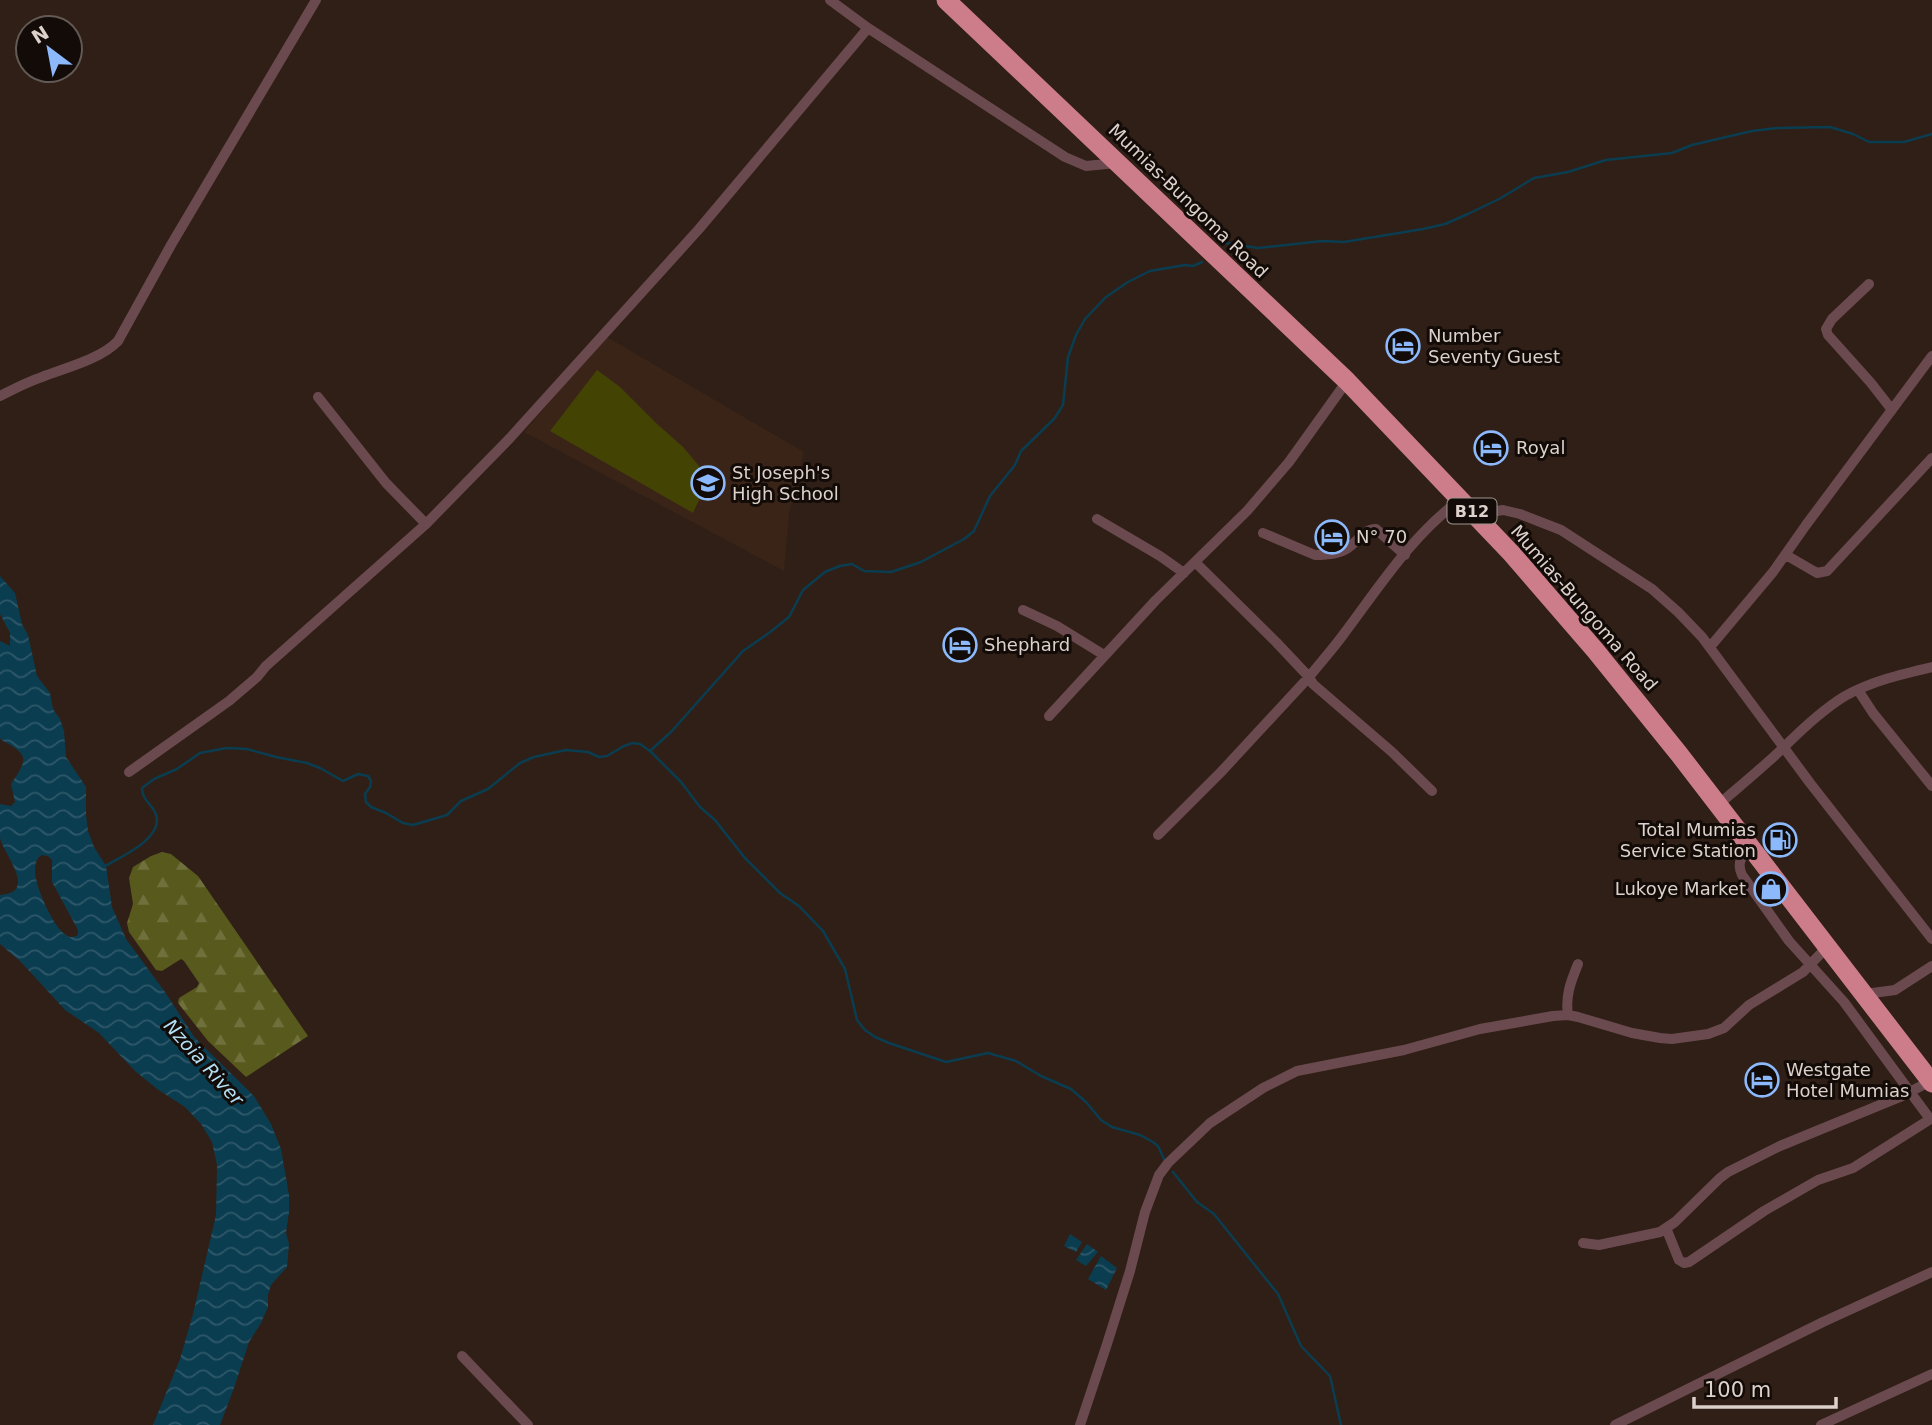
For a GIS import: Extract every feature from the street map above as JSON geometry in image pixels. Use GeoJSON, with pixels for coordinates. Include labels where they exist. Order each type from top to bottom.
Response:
{"type":"FeatureCollection","features":[{"type":"Feature","properties":{"kind":"highway","name":"Mumias-Bungoma Road"},"geometry":{"type":"LineString","coordinates":[[946,0],[1347,381],[1461,499],[1595,650],[1751,846],[1931,1082]]}},
{"type":"Feature","properties":{"kind":"street"},"geometry":{"type":"LineString","coordinates":[[0,396],[90,358],[118,341],[171,245],[316,0]]}},
{"type":"Feature","properties":{"kind":"street"},"geometry":{"type":"LineString","coordinates":[[831,0],[868,28],[1073,162],[1086,166],[1117,163]]}},
{"type":"Feature","properties":{"kind":"street"},"geometry":{"type":"LineString","coordinates":[[129,772],[252,682],[266,666],[426,524],[510,438],[635,301],[868,28]]}},
{"type":"Feature","properties":{"kind":"street"},"geometry":{"type":"LineString","coordinates":[[1869,284],[1832,318],[1826,329],[1828,335],[1892,410]]}},
{"type":"Feature","properties":{"kind":"street"},"geometry":{"type":"LineString","coordinates":[[1710,647],[1750,602],[1786,555],[1932,356]]}},
{"type":"Feature","properties":{"kind":"street"},"geometry":{"type":"LineString","coordinates":[[1049,716],[1104,655],[1247,511],[1282,472],[1347,381]]}},
{"type":"Feature","properties":{"kind":"street"},"geometry":{"type":"LineString","coordinates":[[318,397],[386,483],[426,524]]}},
{"type":"Feature","properties":{"kind":"street"},"geometry":{"type":"LineString","coordinates":[[1786,555],[1817,573],[1827,571],[1932,458]]}},
{"type":"Feature","properties":{"kind":"street"},"geometry":{"type":"LineString","coordinates":[[1158,835],[1309,677],[1382,582],[1431,524],[1461,499]]}},
{"type":"Feature","properties":{"kind":"street"},"geometry":{"type":"LineString","coordinates":[[1480,520],[1491,512],[1503,510],[1561,530],[1652,589],[1678,611],[1710,647],[1810,783],[1932,939]]}},
{"type":"Feature","properties":{"kind":"street"},"geometry":{"type":"LineString","coordinates":[[1097,519],[1184,573]]}},
{"type":"Feature","properties":{"kind":"street"},"geometry":{"type":"LineString","coordinates":[[1263,533],[1315,555],[1323,555],[1349,547],[1373,528],[1405,555]]}},
{"type":"Feature","properties":{"kind":"street"},"geometry":{"type":"LineString","coordinates":[[1195,562],[1276,642],[1313,684],[1432,790]]}},
{"type":"Feature","properties":{"kind":"street"},"geometry":{"type":"LineString","coordinates":[[1023,610],[1057,626],[1104,655]]}},
{"type":"Feature","properties":{"kind":"street"},"geometry":{"type":"LineString","coordinates":[[1718,805],[1794,735],[1843,698],[1891,677],[1932,667]]}},
{"type":"Feature","properties":{"kind":"street"},"geometry":{"type":"LineString","coordinates":[[1858,690],[1886,730],[1932,786]]}},
{"type":"Feature","properties":{"kind":"street"},"geometry":{"type":"LineString","coordinates":[[1666,1228],[1679,1260],[1689,1262],[1818,1180],[1853,1168],[1931,1119],[1844,1002],[1773,920],[1738,867],[1740,859],[1751,846]]}},
{"type":"Feature","properties":{"kind":"street"},"geometry":{"type":"LineString","coordinates":[[1773,920],[1794,902]]}},
{"type":"Feature","properties":{"kind":"street"},"geometry":{"type":"LineString","coordinates":[[1080,1425],[1130,1271],[1155,1183],[1162,1170],[1210,1123],[1263,1088],[1297,1072],[1524,1020],[1568,1015],[1660,1038],[1708,1034],[1724,1028],[1749,1005],[1788,983],[1811,964],[1833,952]]}},
{"type":"Feature","properties":{"kind":"street"},"geometry":{"type":"LineString","coordinates":[[1820,974],[1833,952]]}},
{"type":"Feature","properties":{"kind":"street"},"geometry":{"type":"LineString","coordinates":[[1568,1015],[1567,993],[1578,964]]}},
{"type":"Feature","properties":{"kind":"street"},"geometry":{"type":"LineString","coordinates":[[1844,1002],[1863,992],[1895,990],[1932,966]]}},
{"type":"Feature","properties":{"kind":"street"},"geometry":{"type":"LineString","coordinates":[[1862,1026],[1881,1014]]}},
{"type":"Feature","properties":{"kind":"street"},"geometry":{"type":"LineString","coordinates":[[1885,1058],[1904,1045]]}},
{"type":"Feature","properties":{"kind":"street"},"geometry":{"type":"LineString","coordinates":[[1583,1243],[1599,1245],[1652,1234],[1666,1228],[1728,1172],[1780,1146],[1931,1082]]}},
{"type":"Feature","properties":{"kind":"street"},"geometry":{"type":"LineString","coordinates":[[1615,1425],[1823,1322],[1932,1272]]}},
{"type":"Feature","properties":{"kind":"street"},"geometry":{"type":"LineString","coordinates":[[462,1356],[528,1425]]}},
{"type":"Feature","properties":{"kind":"street"},"geometry":{"type":"LineString","coordinates":[[1821,1425],[1932,1374]]}},
{"type":"Feature","properties":{"kind":"shaded area","name":"St Joseph's High School"},"geometry":{"type":"Polygon","coordinates":[[[607,337],[804,452],[789,513],[784,571],[524,432],[607,337]]]}},
{"type":"Feature","properties":{"kind":"shaded area"},"geometry":{"type":"Polygon","coordinates":[[[597,370],[620,387],[683,447],[699,466],[706,485],[693,513],[550,431],[597,370]]]}},
{"type":"Feature","properties":{"kind":"green space"},"geometry":{"type":"Polygon","coordinates":[[[162,852],[171,854],[198,876],[308,1036],[246,1077],[208,1041],[178,1003],[179,998],[199,983],[184,961],[181,959],[162,971],[156,970],[129,932],[127,923],[133,904],[129,878],[133,867],[162,852]]]}},
{"type":"Feature","properties":{"kind":"water","name":"Nzoia River"},"geometry":{"type":"Polygon","coordinates":[[[0,576],[15,593],[37,676],[50,693],[53,709],[64,731],[66,757],[86,787],[88,831],[106,866],[112,907],[126,939],[195,1038],[254,1096],[271,1124],[281,1149],[289,1195],[287,1267],[271,1285],[268,1307],[249,1342],[220,1425],[153,1425],[180,1359],[216,1215],[217,1165],[212,1142],[201,1124],[185,1107],[157,1089],[135,1071],[99,1033],[65,1010],[21,962],[0,944],[0,895],[11,893],[17,887],[18,880],[0,838],[0,804],[11,806],[15,802],[11,784],[23,759],[22,754],[0,737],[0,641],[10,646],[10,633],[0,614],[0,576]],[[42,855],[35,865],[41,895],[61,931],[69,937],[77,936],[78,930],[52,882],[52,860],[42,855]]]}},
{"type":"Feature","properties":{"kind":"water"},"geometry":{"type":"Polygon","coordinates":[[[1070,1234],[1082,1242],[1076,1252],[1064,1246],[1070,1234]]]}},
{"type":"Feature","properties":{"kind":"water"},"geometry":{"type":"Polygon","coordinates":[[[1087,1244],[1098,1252],[1086,1266],[1076,1260],[1087,1244]]]}},
{"type":"Feature","properties":{"kind":"water"},"geometry":{"type":"Polygon","coordinates":[[[1101,1256],[1117,1268],[1106,1290],[1088,1279],[1101,1256]]]}},
{"type":"Feature","properties":{"kind":"waterway"},"geometry":{"type":"LineString","coordinates":[[1222,244],[1258,248],[1322,241],[1344,242],[1423,229],[1445,224],[1468,214],[1534,178],[1568,172],[1606,160],[1672,153],[1692,145],[1752,131],[1830,127],[1869,142],[1904,142],[1932,134]]}},
{"type":"Feature","properties":{"kind":"waterway"},"geometry":{"type":"LineString","coordinates":[[651,750],[671,732],[743,651],[789,617],[803,590],[825,572],[852,564],[864,571],[891,572],[921,562],[974,531],[990,496],[1015,465],[1021,451],[1054,419],[1063,405],[1068,357],[1085,319],[1106,297],[1150,271],[1193,266],[1202,262]]}},
{"type":"Feature","properties":{"kind":"waterway"},"geometry":{"type":"LineString","coordinates":[[105,866],[131,852],[149,838],[154,830],[157,821],[155,812],[145,798],[142,788],[200,753],[227,748],[247,749],[307,763],[343,781],[358,774],[368,776],[371,781],[365,794],[366,802],[403,823],[413,825],[447,815],[461,801],[488,789],[520,763],[534,757],[566,750],[588,752],[599,757],[607,756],[633,743],[640,744],[681,782],[745,858],[823,931],[845,969],[857,1020],[865,1030],[889,1043],[946,1062],[988,1053],[1016,1061],[1071,1089],[1101,1120],[1112,1127],[1140,1135],[1153,1142],[1165,1161]]}},
{"type":"Feature","properties":{"kind":"waterway"},"geometry":{"type":"LineString","coordinates":[[1173,1172],[1197,1202],[1214,1214],[1278,1294],[1301,1346],[1330,1376],[1341,1425]]}},
{"type":"Feature","properties":{"kind":"place","name":"Number Seventy Guest"},"geometry":{"type":"Point","coordinates":[1403,346]}},
{"type":"Feature","properties":{"kind":"place","name":"Royal"},"geometry":{"type":"Point","coordinates":[1491,448]}},
{"type":"Feature","properties":{"kind":"place","name":"St Joseph's High School"},"geometry":{"type":"Point","coordinates":[708,483]}},
{"type":"Feature","properties":{"kind":"place","name":"N° 70"},"geometry":{"type":"Point","coordinates":[1332,537]}},
{"type":"Feature","properties":{"kind":"place","name":"Shephard"},"geometry":{"type":"Point","coordinates":[960,645]}},
{"type":"Feature","properties":{"kind":"place","name":"Total Mumias Service Station"},"geometry":{"type":"Point","coordinates":[1780,840]}},
{"type":"Feature","properties":{"kind":"place","name":"Lukoye Market"},"geometry":{"type":"Point","coordinates":[1771,889]}},
{"type":"Feature","properties":{"kind":"place","name":"Westgate Hotel Mumias"},"geometry":{"type":"Point","coordinates":[1762,1080]}}]}
